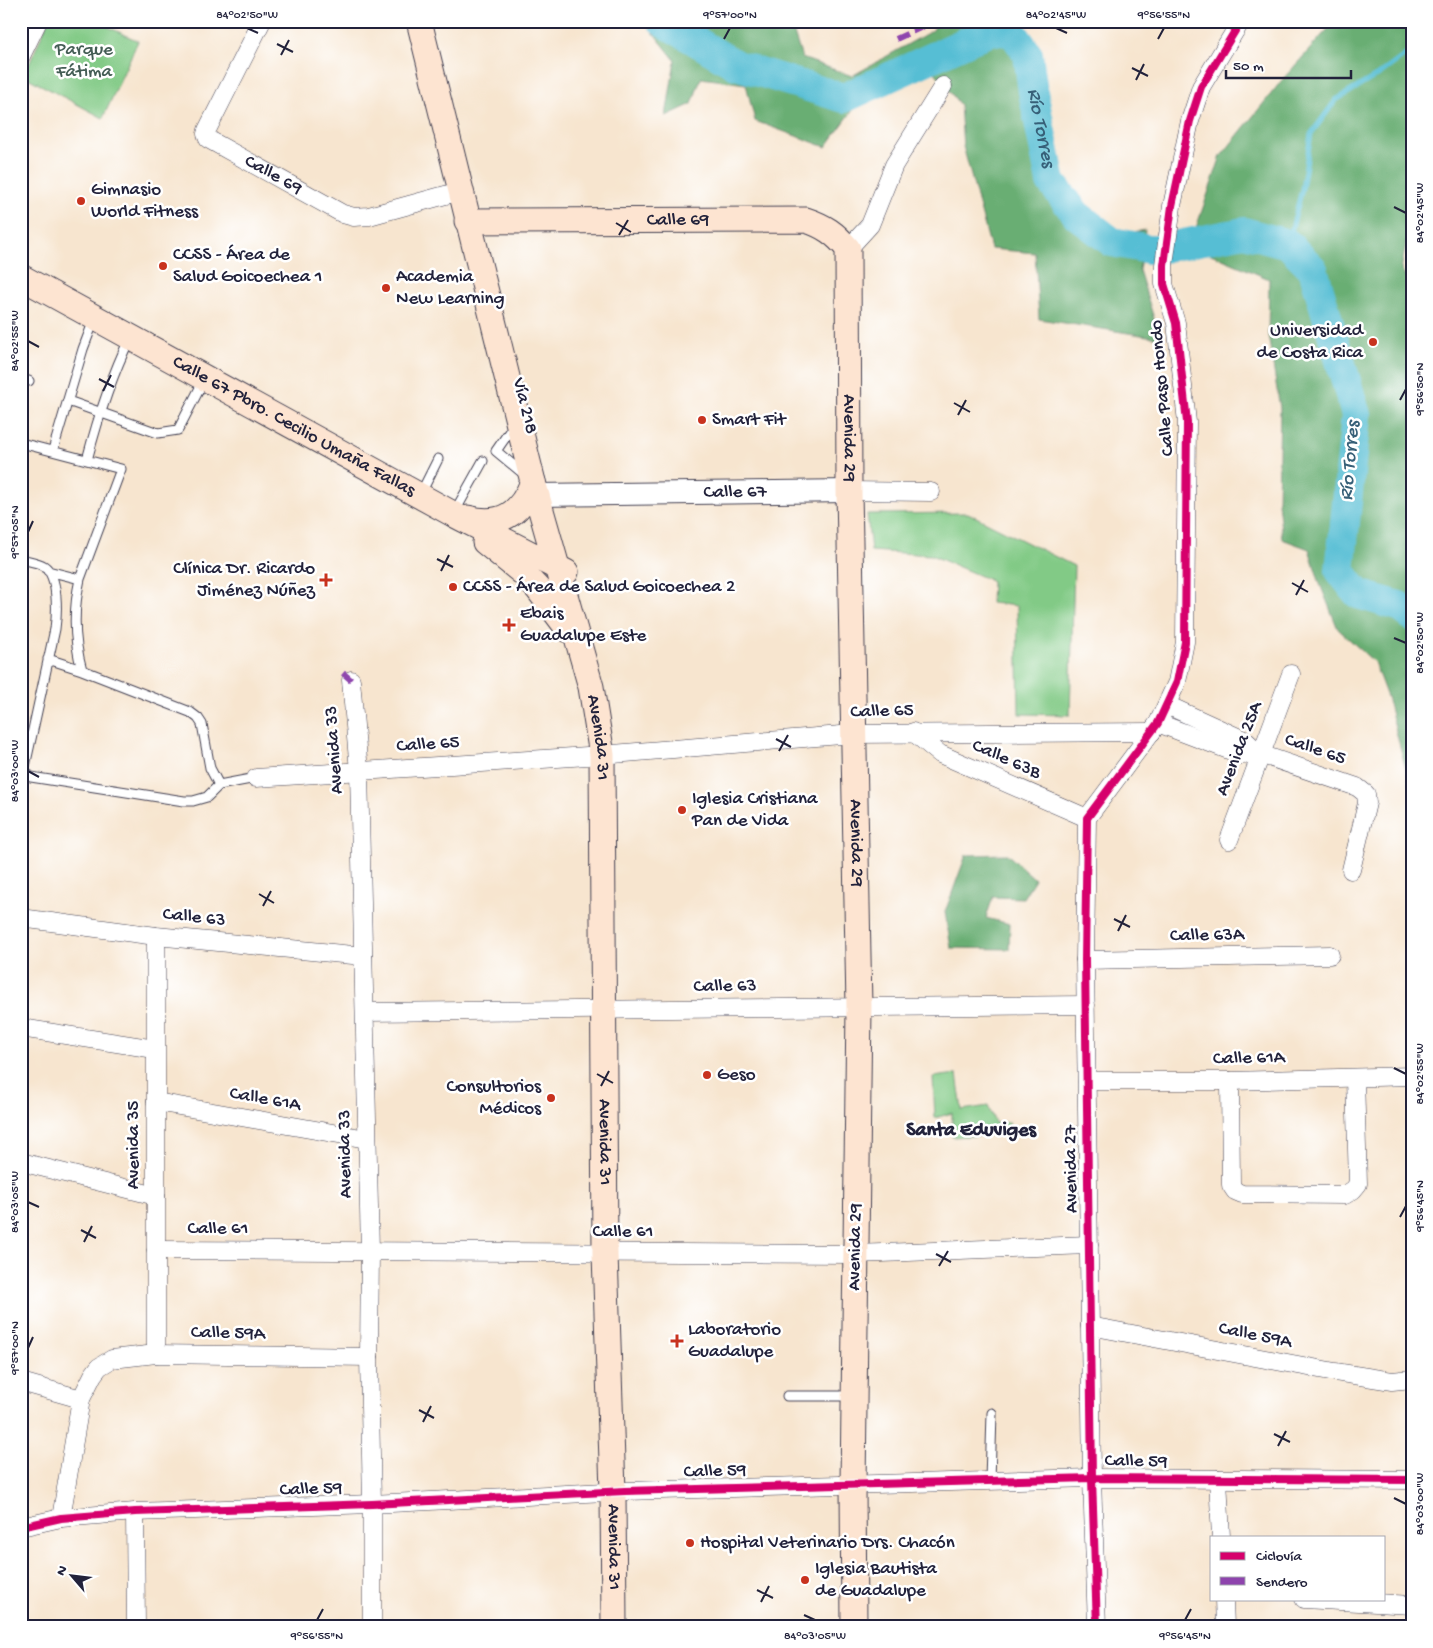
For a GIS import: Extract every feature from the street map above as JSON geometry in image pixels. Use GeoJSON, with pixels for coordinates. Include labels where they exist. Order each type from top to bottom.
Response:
{"type":"FeatureCollection","features":[{"type":"Feature","properties":{"kind":"main road","name":"Vía 218"},"geometry":{"type":"LineString","coordinates":[[419,21],[518,420],[561,571]]}},
{"type":"Feature","properties":{"kind":"main road","name":"Calle 69"},"geometry":{"type":"LineString","coordinates":[[471,231],[806,220],[824,226],[848,248]]}},
{"type":"Feature","properties":{"kind":"main road","name":"Vía 218"},"geometry":{"type":"LineString","coordinates":[[471,231],[488,264],[494,281],[523,402],[539,491]]}},
{"type":"Feature","properties":{"kind":"main road","name":"Avenida 29"},"geometry":{"type":"LineString","coordinates":[[848,248],[849,491],[859,1007],[853,1485],[854,1627]]}},
{"type":"Feature","properties":{"kind":"main road","name":"Calle 67 Pbro. Cecilio Umaña Fallas"},"geometry":{"type":"LineString","coordinates":[[21,276],[420,496],[561,571]]}},
{"type":"Feature","properties":{"kind":"main road"},"geometry":{"type":"LineString","coordinates":[[453,514],[478,521],[497,520],[514,512],[526,499],[539,491]]}},
{"type":"Feature","properties":{"kind":"main road"},"geometry":{"type":"LineString","coordinates":[[453,514],[522,572],[538,589],[578,644]]}},
{"type":"Feature","properties":{"kind":"main road","name":"Avenida 31"},"geometry":{"type":"LineString","coordinates":[[561,571],[578,644],[608,755]]}},
{"type":"Feature","properties":{"kind":"main road","name":"Avenida 31"},"geometry":{"type":"LineString","coordinates":[[561,571],[599,684],[608,755],[614,1254],[619,1491],[626,1627]]}},
{"type":"Feature","properties":{"kind":"main road","name":"Avenida 31"},"geometry":{"type":"LineString","coordinates":[[614,1627],[619,1491]]}},
{"type":"Feature","properties":{"kind":"street"},"geometry":{"type":"LineString","coordinates":[[21,56],[38,21]]}},
{"type":"Feature","properties":{"kind":"street","name":"Calle 69"},"geometry":{"type":"LineString","coordinates":[[262,21],[206,134],[208,139],[348,216],[369,216],[460,191]]}},
{"type":"Feature","properties":{"kind":"street","name":"Calle Paso Hondo"},"geometry":{"type":"LineString","coordinates":[[1155,728],[1176,682],[1185,642],[1186,422],[1176,323],[1164,284],[1164,264],[1172,206],[1190,121],[1201,87],[1241,21]]}},
{"type":"Feature","properties":{"kind":"street"},"geometry":{"type":"LineString","coordinates":[[848,248],[870,225],[894,165],[943,86]]}},
{"type":"Feature","properties":{"kind":"street","name":"Calle 67"},"geometry":{"type":"LineString","coordinates":[[539,491],[931,492]]}},
{"type":"Feature","properties":{"kind":"street","name":"Avenida 25A"},"geometry":{"type":"LineString","coordinates":[[1229,840],[1291,674]]}},
{"type":"Feature","properties":{"kind":"street","name":"Avenida 33"},"geometry":{"type":"LineString","coordinates":[[351,680],[359,771],[365,1012],[366,1139],[370,1251],[369,1357],[372,1627]]}},
{"type":"Feature","properties":{"kind":"street","name":"Calle 65"},"geometry":{"type":"LineString","coordinates":[[1167,705],[1246,741],[1260,754]]}},
{"type":"Feature","properties":{"kind":"street"},"geometry":{"type":"LineString","coordinates":[[1087,818],[1155,728]]}},
{"type":"Feature","properties":{"kind":"street","name":"Calle 65"},"geometry":{"type":"LineString","coordinates":[[256,778],[608,755],[853,734],[1155,728],[1242,755],[1260,754],[1357,787],[1366,794],[1368,803],[1351,870]]}},
{"type":"Feature","properties":{"kind":"street","name":"Calle 63B"},"geometry":{"type":"LineString","coordinates":[[913,732],[940,754],[1087,818]]}},
{"type":"Feature","properties":{"kind":"street","name":"Avenida 27"},"geometry":{"type":"LineString","coordinates":[[1087,818],[1085,960],[1092,1478],[1097,1627]]}},
{"type":"Feature","properties":{"kind":"street","name":"Calle 63"},"geometry":{"type":"LineString","coordinates":[[21,918],[156,936],[363,956]]}},
{"type":"Feature","properties":{"kind":"street","name":"Avenida 35"},"geometry":{"type":"LineString","coordinates":[[156,936],[156,1354]]}},
{"type":"Feature","properties":{"kind":"street","name":"Calle 63A"},"geometry":{"type":"LineString","coordinates":[[1085,960],[1330,955]]}},
{"type":"Feature","properties":{"kind":"street","name":"Calle 63"},"geometry":{"type":"LineString","coordinates":[[365,1012],[1086,1005]]}},
{"type":"Feature","properties":{"kind":"street"},"geometry":{"type":"LineString","coordinates":[[21,1028],[155,1049]]}},
{"type":"Feature","properties":{"kind":"street","name":"Calle 61A"},"geometry":{"type":"LineString","coordinates":[[1088,1080],[1230,1081],[1412,1076]]}},
{"type":"Feature","properties":{"kind":"street"},"geometry":{"type":"LineString","coordinates":[[1230,1081],[1231,1185],[1235,1191],[1242,1194],[1345,1195],[1358,1184],[1355,1078]]}},
{"type":"Feature","properties":{"kind":"street","name":"Calle 61A"},"geometry":{"type":"LineString","coordinates":[[156,1102],[366,1139]]}},
{"type":"Feature","properties":{"kind":"street"},"geometry":{"type":"LineString","coordinates":[[21,1162],[156,1196]]}},
{"type":"Feature","properties":{"kind":"street","name":"Calle 61"},"geometry":{"type":"LineString","coordinates":[[156,1250],[856,1254],[1089,1245]]}},
{"type":"Feature","properties":{"kind":"street","name":"Calle 59A"},"geometry":{"type":"LineString","coordinates":[[1090,1326],[1354,1375],[1392,1381],[1412,1379]]}},
{"type":"Feature","properties":{"kind":"street","name":"Calle 59A"},"geometry":{"type":"LineString","coordinates":[[82,1399],[93,1375],[99,1367],[112,1360],[156,1354],[369,1357]]}},
{"type":"Feature","properties":{"kind":"street"},"geometry":{"type":"LineString","coordinates":[[21,1382],[82,1399],[61,1518]]}},
{"type":"Feature","properties":{"kind":"street","name":"Calle 59"},"geometry":{"type":"LineString","coordinates":[[21,1527],[61,1518],[135,1512],[372,1504],[619,1491],[1092,1478],[1412,1480]]}},
{"type":"Feature","properties":{"kind":"street"},"geometry":{"type":"LineString","coordinates":[[1218,1479],[1221,1536]]}},
{"type":"Feature","properties":{"kind":"street"},"geometry":{"type":"LineString","coordinates":[[135,1512],[136,1627]]}},
{"type":"Feature","properties":{"kind":"street"},"geometry":{"type":"LineString","coordinates":[[1224,1600],[1225,1627]]}},
{"type":"Feature","properties":{"kind":"street"},"geometry":{"type":"LineString","coordinates":[[1322,1600],[1412,1605]]}},
{"type":"Feature","properties":{"kind":"lane"},"geometry":{"type":"LineString","coordinates":[[53,450],[83,349],[95,317]]}},
{"type":"Feature","properties":{"kind":"lane"},"geometry":{"type":"LineString","coordinates":[[87,460],[99,413],[130,336]]}},
{"type":"Feature","properties":{"kind":"lane"},"geometry":{"type":"LineString","coordinates":[[68,401],[158,433],[178,430],[206,378]]}},
{"type":"Feature","properties":{"kind":"lane"},"geometry":{"type":"LineString","coordinates":[[21,443],[121,469],[80,579],[77,594],[74,624],[82,670]]}},
{"type":"Feature","properties":{"kind":"lane"},"geometry":{"type":"LineString","coordinates":[[420,496],[438,459]]}},
{"type":"Feature","properties":{"kind":"lane"},"geometry":{"type":"LineString","coordinates":[[453,514],[483,461]]}},
{"type":"Feature","properties":{"kind":"lane"},"geometry":{"type":"LineString","coordinates":[[21,559],[43,566],[48,571],[57,600],[58,611],[24,772],[31,777],[193,801],[207,797],[219,785],[256,778]]}},
{"type":"Feature","properties":{"kind":"lane"},"geometry":{"type":"LineString","coordinates":[[48,571],[80,579]]}},
{"type":"Feature","properties":{"kind":"lane"},"geometry":{"type":"LineString","coordinates":[[48,660],[82,670],[190,712],[202,724],[210,768],[219,785]]}},
{"type":"Feature","properties":{"kind":"lane"},"geometry":{"type":"LineString","coordinates":[[787,1396],[854,1396]]}},
{"type":"Feature","properties":{"kind":"lane"},"geometry":{"type":"LineString","coordinates":[[990,1481],[992,1413]]}},
{"type":"Feature","properties":{"kind":"green space","name":"Parque Fátima"},"geometry":{"type":"Polygon","coordinates":[[[48,21],[96,21],[138,41],[103,118],[24,76],[48,21]]]}},
{"type":"Feature","properties":{"kind":"green space"},"geometry":{"type":"Polygon","coordinates":[[[644,21],[790,21],[802,58],[852,76],[933,30],[938,21],[1015,21],[1041,63],[1056,166],[1067,195],[1114,236],[1145,230],[1139,270],[1160,338],[1039,319],[1035,253],[991,249],[963,146],[960,105],[928,63],[881,78],[864,95],[826,147],[755,121],[746,84],[701,78],[692,104],[666,116],[675,60],[644,21]]]}},
{"type":"Feature","properties":{"kind":"green space","name":"Universidad de Costa Rica"},"geometry":{"type":"Polygon","coordinates":[[[1335,21],[1412,21],[1412,225],[1408,233],[1401,270],[1412,287],[1412,793],[1388,700],[1374,662],[1338,629],[1320,584],[1309,549],[1282,539],[1278,502],[1280,408],[1268,335],[1269,279],[1190,245],[1221,156],[1283,79],[1335,21]]]}},
{"type":"Feature","properties":{"kind":"green space"},"geometry":{"type":"Polygon","coordinates":[[[968,513],[1074,566],[1070,715],[1019,714],[1017,606],[991,603],[992,581],[931,555],[871,551],[867,514],[968,513]]]}},
{"type":"Feature","properties":{"kind":"green space"},"geometry":{"type":"Polygon","coordinates":[[[1007,854],[1035,879],[1023,898],[993,897],[986,918],[1010,924],[1009,949],[951,948],[945,912],[966,855],[1007,854]]]}},
{"type":"Feature","properties":{"kind":"green space"},"geometry":{"type":"Polygon","coordinates":[[[957,1074],[962,1110],[988,1106],[995,1123],[1009,1122],[1009,1134],[952,1137],[952,1113],[935,1118],[933,1077],[957,1074]]]}},
{"type":"Feature","properties":{"kind":"waterway","name":"Río Torres"},"geometry":{"type":"LineString","coordinates":[[662,21],[736,65],[844,98],[992,30],[1013,33],[1028,54],[1033,92],[1051,182],[1077,215],[1112,242],[1158,249],[1244,232],[1288,244],[1313,269],[1356,415],[1340,571],[1358,594],[1399,606],[1412,616]]}},
{"type":"Feature","properties":{"kind":"waterway"},"geometry":{"type":"LineString","coordinates":[[1288,244],[1302,189],[1311,134],[1336,100],[1381,73],[1412,50]]}},
{"type":"Feature","properties":{"kind":"marked path"},"geometry":{"type":"LineString","coordinates":[[896,39],[935,21]]}},
{"type":"Feature","properties":{"kind":"marked path"},"geometry":{"type":"LineString","coordinates":[[343,673],[351,680]]}},
{"type":"Feature","properties":{"kind":"cycle path"},"geometry":{"type":"LineString","coordinates":[[1097,1627],[1092,1478],[1085,960],[1087,818],[1158,723],[1177,682],[1185,642],[1187,422],[1176,323],[1164,284],[1164,265],[1172,206],[1190,121],[1201,87],[1241,21]]}},
{"type":"Feature","properties":{"kind":"cycle path"},"geometry":{"type":"LineString","coordinates":[[21,1527],[61,1518],[135,1512],[372,1504],[625,1491],[1092,1478],[1412,1480]]}},
{"type":"Feature","properties":{"kind":"place","name":"Gimnasio World Fitness"},"geometry":{"type":"Point","coordinates":[81,201]}},
{"type":"Feature","properties":{"kind":"place","name":"CCSS - Área de Salud Goicoechea 1"},"geometry":{"type":"Point","coordinates":[163,266]}},
{"type":"Feature","properties":{"kind":"place","name":"Academia New Learning"},"geometry":{"type":"Point","coordinates":[386,288]}},
{"type":"Feature","properties":{"kind":"place","name":"Universidad de Costa Rica"},"geometry":{"type":"Point","coordinates":[1373,342]}},
{"type":"Feature","properties":{"kind":"place","name":"Smart Fit"},"geometry":{"type":"Point","coordinates":[702,420]}},
{"type":"Feature","properties":{"kind":"place","name":"Clínica Dr. Ricardo Jiménez Núñez"},"geometry":{"type":"Point","coordinates":[326,580]}},
{"type":"Feature","properties":{"kind":"place","name":"CCSS - Área de Salud Goicoechea 2"},"geometry":{"type":"Point","coordinates":[453,587]}},
{"type":"Feature","properties":{"kind":"place","name":"Ebais Guadalupe Este"},"geometry":{"type":"Point","coordinates":[509,625]}},
{"type":"Feature","properties":{"kind":"place","name":"Iglesia Cristiana Pan de Vida"},"geometry":{"type":"Point","coordinates":[682,810]}},
{"type":"Feature","properties":{"kind":"place","name":"Geso"},"geometry":{"type":"Point","coordinates":[707,1075]}},
{"type":"Feature","properties":{"kind":"place","name":"Consultorios Médicos"},"geometry":{"type":"Point","coordinates":[551,1098]}},
{"type":"Feature","properties":{"kind":"place","name":"Laboratorio Guadalupe"},"geometry":{"type":"Point","coordinates":[677,1341]}},
{"type":"Feature","properties":{"kind":"place","name":"Hospital Veterinario Drs. Chacón"},"geometry":{"type":"Point","coordinates":[690,1543]}},
{"type":"Feature","properties":{"kind":"place","name":"Iglesia Bautista de Guadalupe"},"geometry":{"type":"Point","coordinates":[805,1580]}},
{"type":"Feature","properties":{"kind":"district","name":"Santa Eduviges"},"geometry":{"type":"Point","coordinates":[971,1131]}}]}
